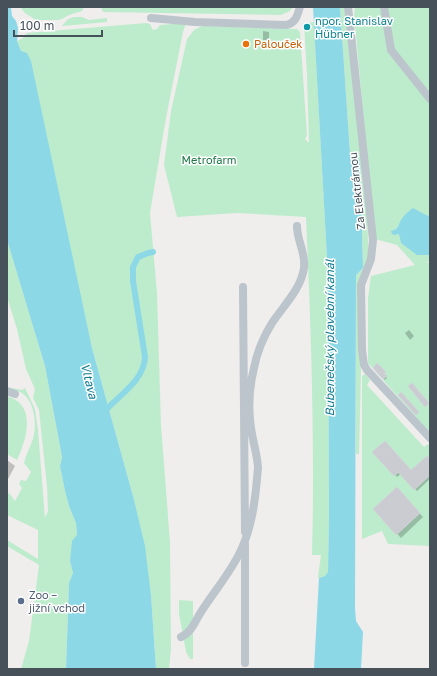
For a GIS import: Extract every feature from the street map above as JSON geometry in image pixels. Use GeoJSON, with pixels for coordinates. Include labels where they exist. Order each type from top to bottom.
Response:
{"type":"FeatureCollection","features":[{"type":"Feature","properties":{"kind":"street"},"geometry":{"type":"LineString","coordinates":[[151,18],[202,22],[286,25],[292,23],[296,19],[300,7]]}},
{"type":"Feature","properties":{"kind":"street"},"geometry":{"type":"LineString","coordinates":[[384,7],[392,50],[430,99]]}},
{"type":"Feature","properties":{"kind":"street","name":"Za Elektrárnou"},"geometry":{"type":"LineString","coordinates":[[350,9],[373,240],[370,263],[361,285],[362,350],[364,365],[430,438]]}},
{"type":"Feature","properties":{"kind":"street"},"geometry":{"type":"LineString","coordinates":[[181,637],[190,632],[201,612],[231,568],[241,551],[252,517],[258,458],[252,429],[249,401],[252,377],[257,356],[266,335],[272,323],[297,288],[302,274],[304,254],[298,235],[297,226]]}},
{"type":"Feature","properties":{"kind":"street"},"geometry":{"type":"LineString","coordinates":[[243,288],[245,663]]}},
{"type":"Feature","properties":{"kind":"green space"},"geometry":{"type":"Polygon","coordinates":[[[20,7],[84,7],[82,11],[62,19],[36,20],[25,13],[20,7]]]}},
{"type":"Feature","properties":{"kind":"green space"},"geometry":{"type":"Polygon","coordinates":[[[101,7],[293,7],[290,11],[281,15],[103,12],[101,7]]]}},
{"type":"Feature","properties":{"kind":"green space"},"geometry":{"type":"Polygon","coordinates":[[[340,7],[344,7],[366,194],[368,239],[368,260],[359,294],[361,370],[359,454],[356,454],[356,275],[363,268],[360,161],[350,153],[340,7]]]}},
{"type":"Feature","properties":{"kind":"green space"},"geometry":{"type":"Polygon","coordinates":[[[355,7],[430,7],[430,216],[426,215],[400,224],[394,231],[399,234],[417,254],[430,255],[430,261],[424,263],[430,262],[430,433],[368,363],[368,298],[371,276],[415,265],[397,245],[375,239],[354,15],[355,7]]]}},
{"type":"Feature","properties":{"kind":"green space"},"geometry":{"type":"Polygon","coordinates":[[[82,17],[89,20],[107,18],[107,22],[62,26],[68,19],[82,17]]]}},
{"type":"Feature","properties":{"kind":"green space","name":"Metrofarm"},"geometry":{"type":"Polygon","coordinates":[[[314,22],[328,276],[328,572],[325,576],[319,578],[321,555],[312,555],[312,386],[306,217],[237,213],[177,217],[164,165],[171,111],[187,39],[194,30],[202,26],[297,29],[300,32],[307,135],[305,139],[309,143],[304,23],[314,22]]]}},
{"type":"Feature","properties":{"kind":"green space"},"geometry":{"type":"Polygon","coordinates":[[[146,23],[150,24],[153,30],[157,29],[160,25],[186,23],[166,118],[150,213],[157,293],[161,425],[170,542],[171,649],[169,669],[156,669],[151,595],[133,496],[92,348],[21,51],[17,41],[23,38],[27,33],[146,23]]]}},
{"type":"Feature","properties":{"kind":"green space"},"geometry":{"type":"Polygon","coordinates":[[[7,240],[45,366],[62,457],[60,466],[69,506],[76,523],[77,535],[70,561],[73,573],[69,583],[66,669],[21,669],[29,641],[39,565],[7,546],[7,540],[38,559],[38,530],[7,515],[7,494],[9,493],[15,501],[22,488],[19,484],[21,480],[26,481],[31,472],[24,463],[33,439],[35,421],[30,402],[26,397],[22,393],[7,387],[22,390],[25,388],[35,409],[45,518],[48,511],[47,486],[39,410],[33,398],[35,389],[26,369],[17,329],[7,297],[7,240]]]}},
{"type":"Feature","properties":{"kind":"green space"},"geometry":{"type":"Polygon","coordinates":[[[365,374],[370,380],[367,385],[424,447],[428,444],[430,446],[430,546],[388,544],[382,531],[362,539],[362,376],[365,374]]]}},
{"type":"Feature","properties":{"kind":"green space"},"geometry":{"type":"Polygon","coordinates":[[[7,396],[16,400],[23,407],[26,414],[26,432],[17,460],[7,454],[7,396]]]}},
{"type":"Feature","properties":{"kind":"green space"},"geometry":{"type":"Polygon","coordinates":[[[179,600],[193,601],[193,659],[190,659],[186,652],[179,614],[179,600]]]}},
{"type":"Feature","properties":{"kind":"water","name":"Vltava"},"geometry":{"type":"Polygon","coordinates":[[[7,7],[11,8],[12,16],[16,21],[18,28],[17,41],[21,51],[27,53],[31,61],[92,348],[133,496],[145,546],[151,595],[156,669],[66,669],[69,583],[73,573],[70,561],[72,541],[77,535],[76,523],[69,506],[60,466],[62,457],[45,366],[7,240],[7,7]]]}},
{"type":"Feature","properties":{"kind":"water","name":"Bubenečský plavební kanál"},"geometry":{"type":"Polygon","coordinates":[[[313,7],[340,7],[350,153],[360,160],[363,268],[356,275],[355,608],[356,621],[363,632],[361,669],[314,669],[319,578],[325,576],[328,572],[329,515],[328,276],[313,7]]]}},
{"type":"Feature","properties":{"kind":"water"},"geometry":{"type":"Polygon","coordinates":[[[413,208],[430,216],[430,255],[417,255],[401,243],[399,234],[392,234],[391,231],[397,228],[404,216],[413,208]]]}},
{"type":"Feature","properties":{"kind":"building"},"geometry":{"type":"Polygon","coordinates":[[[377,363],[386,372],[384,374],[387,376],[383,379],[373,368],[377,363]]]}},
{"type":"Feature","properties":{"kind":"building"},"geometry":{"type":"Polygon","coordinates":[[[412,383],[429,403],[425,407],[408,386],[412,383]]]}},
{"type":"Feature","properties":{"kind":"building"},"geometry":{"type":"Polygon","coordinates":[[[401,392],[419,412],[416,415],[398,395],[401,392]]]}},
{"type":"Feature","properties":{"kind":"building"},"geometry":{"type":"Polygon","coordinates":[[[385,441],[411,470],[427,456],[430,459],[430,475],[414,490],[398,472],[394,476],[372,452],[385,441]]]}},
{"type":"Feature","properties":{"kind":"building"},"geometry":{"type":"Polygon","coordinates":[[[397,487],[420,513],[396,535],[373,509],[397,487]]]}},
{"type":"Feature","properties":{"kind":"waterway"},"geometry":{"type":"LineString","coordinates":[[104,412],[130,387],[144,366],[145,357],[133,281],[133,267],[138,257],[153,252]]}},
{"type":"Feature","properties":{"kind":"place","name":"npor. Stanislav Hübner"},"geometry":{"type":"Point","coordinates":[307,27]}},
{"type":"Feature","properties":{"kind":"place","name":"Palouček"},"geometry":{"type":"Point","coordinates":[246,44]}},
{"type":"Feature","properties":{"kind":"place","name":"Zoo – jižní vchod"},"geometry":{"type":"Point","coordinates":[21,601]}}]}
